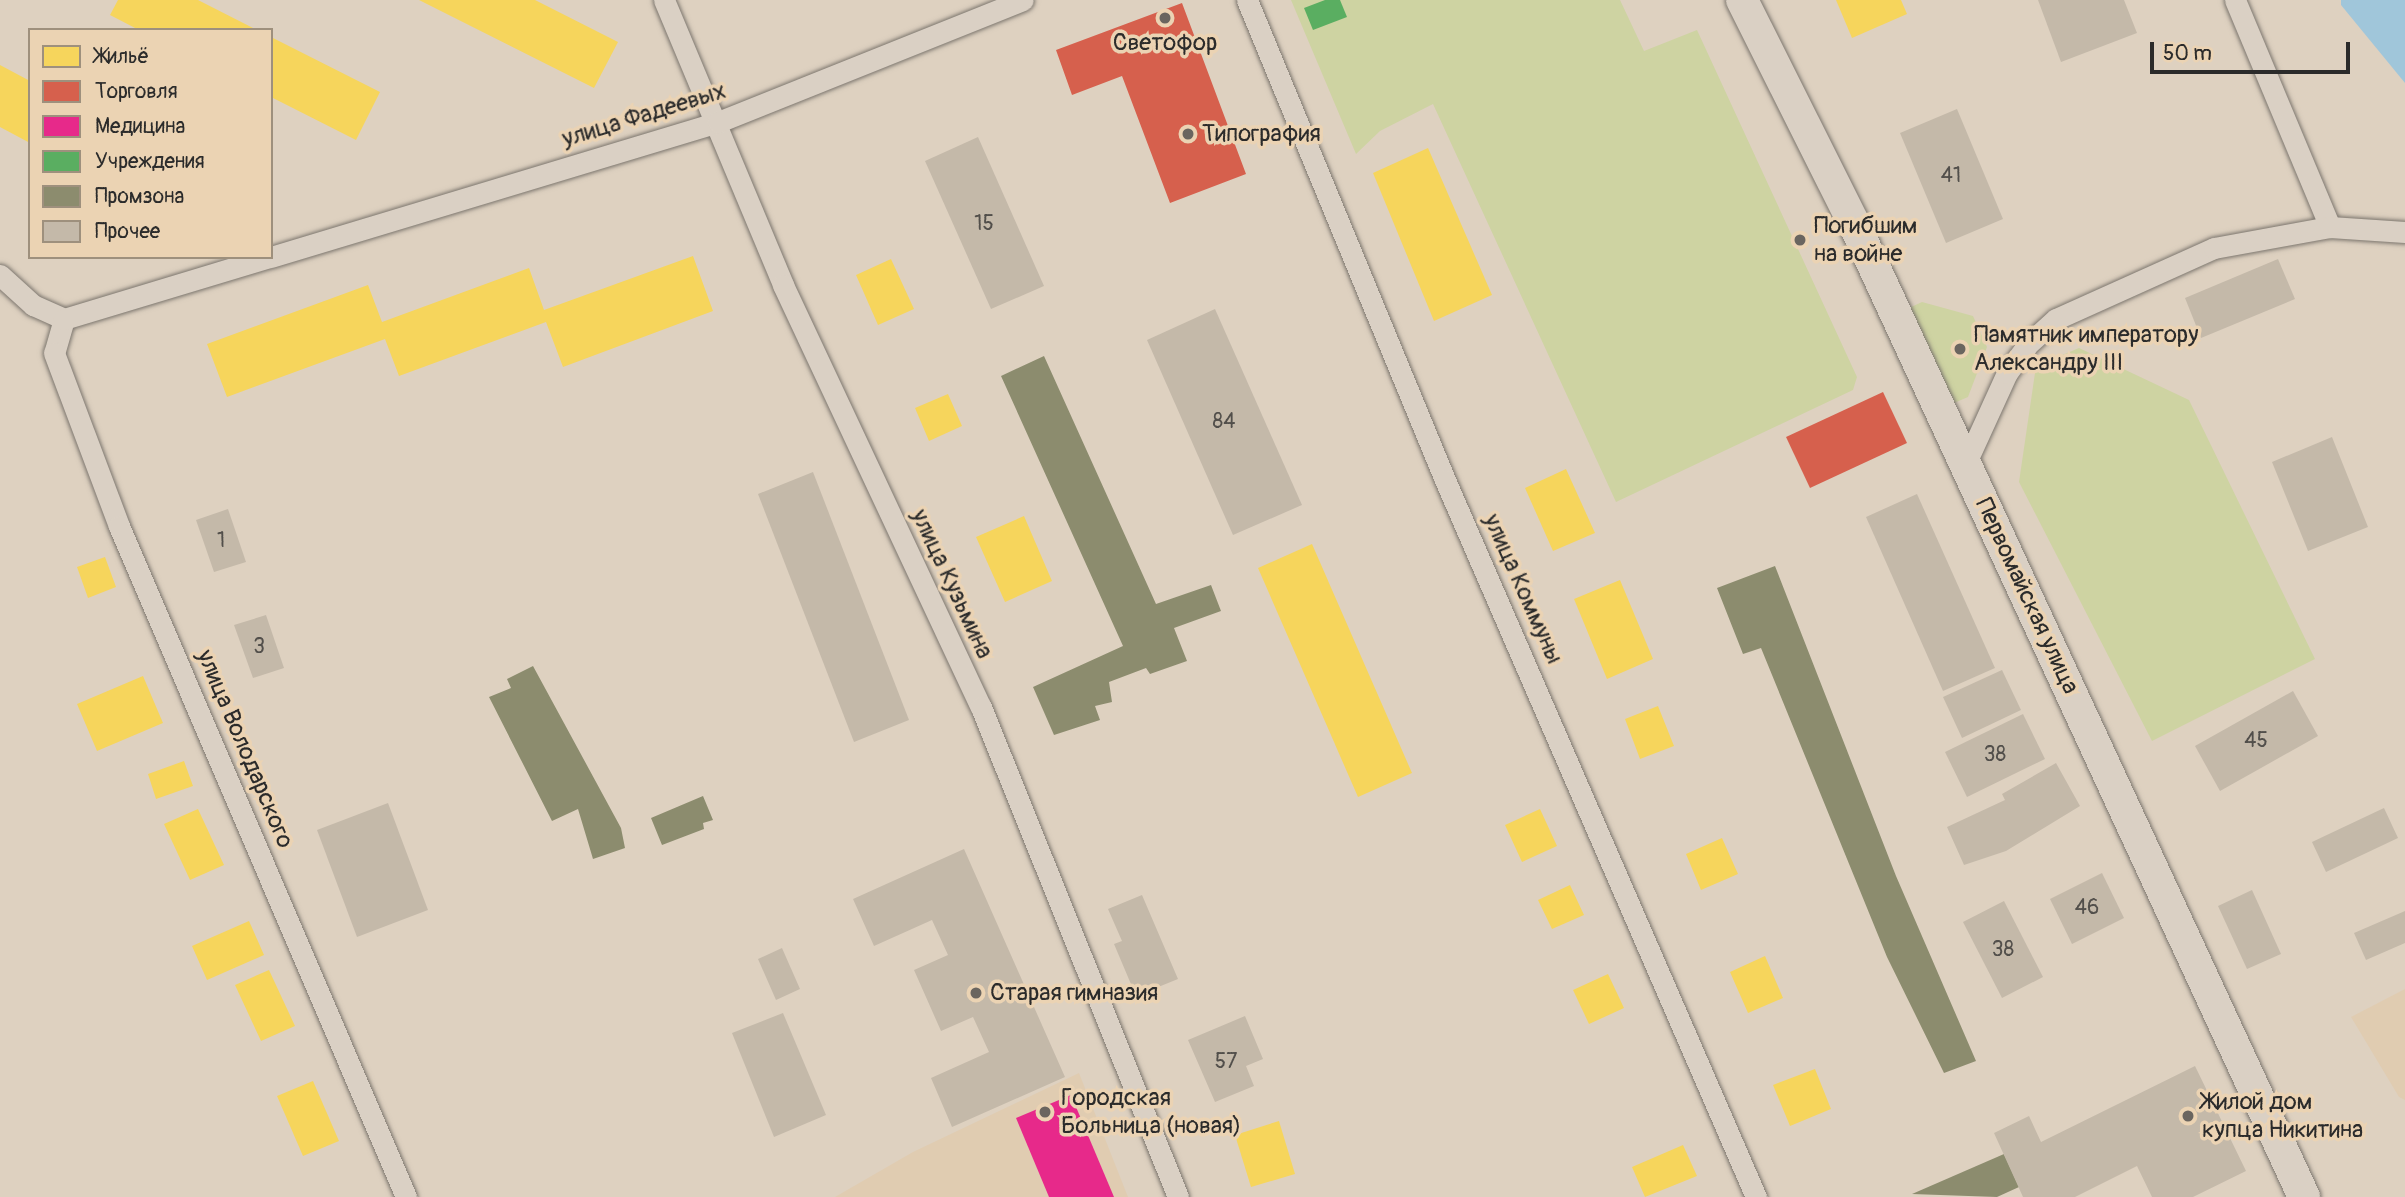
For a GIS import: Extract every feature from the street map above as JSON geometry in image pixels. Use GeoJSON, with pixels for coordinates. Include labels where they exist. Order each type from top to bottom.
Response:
{"type":"FeatureCollection","features":[{"type":"Feature","properties":{"kind":"main road","name":"Первомайская улица"},"geometry":{"type":"LineString","coordinates":[[1742,0],[1858,232],[2304,1197]]}},
{"type":"Feature","properties":{"kind":"street","name":"улица Кузьмина"},"geometry":{"type":"LineString","coordinates":[[664,0],[718,122],[783,285],[981,707],[1178,1197]]}},
{"type":"Feature","properties":{"kind":"street","name":"улица Фадеевых"},"geometry":{"type":"LineString","coordinates":[[273,256],[718,122],[1023,0]]}},
{"type":"Feature","properties":{"kind":"street","name":"улица Коммуны"},"geometry":{"type":"LineString","coordinates":[[1247,0],[1445,480],[1756,1197]]}},
{"type":"Feature","properties":{"kind":"street"},"geometry":{"type":"LineString","coordinates":[[2235,0],[2330,227]]}},
{"type":"Feature","properties":{"kind":"street"},"geometry":{"type":"LineString","coordinates":[[1965,465],[2007,373],[2027,345],[2056,319],[2214,248],[2330,227],[2405,232]]}},
{"type":"Feature","properties":{"kind":"street","name":"улица Фадеевых"},"geometry":{"type":"LineString","coordinates":[[64,319],[263,259]]}},
{"type":"Feature","properties":{"kind":"street"},"geometry":{"type":"LineString","coordinates":[[0,275],[33,305],[64,319]]}},
{"type":"Feature","properties":{"kind":"street","name":"улица Володарского"},"geometry":{"type":"LineString","coordinates":[[64,319],[54,353],[120,526],[406,1197]]}},
{"type":"Feature","properties":{"kind":"shaded area"},"geometry":{"type":"Polygon","coordinates":[[[2405,989],[2405,1100],[2399,1097],[2351,1017],[2405,989]]]}},
{"type":"Feature","properties":{"kind":"shaded area","name":"Городская Больница (новая)"},"geometry":{"type":"Polygon","coordinates":[[[1079,1073],[1128,1197],[835,1197],[913,1152],[1079,1073]]]}},
{"type":"Feature","properties":{"kind":"green space"},"geometry":{"type":"Polygon","coordinates":[[[1291,0],[1620,0],[1644,51],[1697,30],[1857,377],[1853,390],[1616,502],[1433,104],[1380,131],[1356,154],[1291,0]]]}},
{"type":"Feature","properties":{"kind":"green space"},"geometry":{"type":"Polygon","coordinates":[[[1922,302],[1973,316],[1987,347],[1968,397],[1954,403],[1909,308],[1922,302]]]}},
{"type":"Feature","properties":{"kind":"green space"},"geometry":{"type":"Polygon","coordinates":[[[2079,348],[2189,400],[2315,659],[2152,741],[2019,482],[2036,366],[2079,348]]]}},
{"type":"Feature","properties":{"kind":"water"},"geometry":{"type":"Polygon","coordinates":[[[2341,0],[2405,0],[2405,83],[2341,5],[2341,0]]]}},
{"type":"Feature","properties":{"kind":"building: Жильё"},"geometry":{"type":"Polygon","coordinates":[[[118,0],[198,0],[253,28],[135,28],[110,15],[118,0]]]}},
{"type":"Feature","properties":{"kind":"building: Жильё"},"geometry":{"type":"Polygon","coordinates":[[[419,0],[535,0],[618,42],[594,88],[419,0]]]}},
{"type":"Feature","properties":{"kind":"building: Жильё"},"geometry":{"type":"Polygon","coordinates":[[[1836,0],[1901,0],[1907,14],[1852,38],[1836,0]]]}},
{"type":"Feature","properties":{"kind":"building: Жильё"},"geometry":{"type":"Polygon","coordinates":[[[273,38],[380,92],[356,140],[273,98],[273,38]]]}},
{"type":"Feature","properties":{"kind":"building: Жильё"},"geometry":{"type":"Polygon","coordinates":[[[0,65],[28,80],[28,142],[0,127],[0,65]]]}},
{"type":"Feature","properties":{"kind":"building: Жильё"},"geometry":{"type":"Polygon","coordinates":[[[1428,148],[1492,295],[1434,321],[1373,173],[1428,148]]]}},
{"type":"Feature","properties":{"kind":"building: Жильё"},"geometry":{"type":"Polygon","coordinates":[[[693,256],[713,311],[563,367],[546,322],[399,376],[385,339],[227,397],[207,344],[368,285],[382,322],[529,268],[544,310],[693,256]]]}},
{"type":"Feature","properties":{"kind":"building: Жильё"},"geometry":{"type":"Polygon","coordinates":[[[891,259],[914,309],[878,325],[856,275],[891,259]]]}},
{"type":"Feature","properties":{"kind":"building: Жильё"},"geometry":{"type":"Polygon","coordinates":[[[948,394],[962,426],[929,441],[915,408],[948,394]]]}},
{"type":"Feature","properties":{"kind":"building: Жильё"},"geometry":{"type":"Polygon","coordinates":[[[1566,469],[1595,533],[1553,551],[1525,488],[1566,469]]]}},
{"type":"Feature","properties":{"kind":"building: Жильё"},"geometry":{"type":"Polygon","coordinates":[[[1024,516],[1052,581],[1005,602],[976,537],[1024,516]]]}},
{"type":"Feature","properties":{"kind":"building: Жильё"},"geometry":{"type":"Polygon","coordinates":[[[1312,544],[1412,773],[1358,797],[1258,568],[1312,544]]]}},
{"type":"Feature","properties":{"kind":"building: Жильё"},"geometry":{"type":"Polygon","coordinates":[[[105,557],[116,587],[88,598],[77,567],[105,557]]]}},
{"type":"Feature","properties":{"kind":"building: Жильё"},"geometry":{"type":"Polygon","coordinates":[[[1620,580],[1653,659],[1607,679],[1574,599],[1620,580]]]}},
{"type":"Feature","properties":{"kind":"building: Жильё"},"geometry":{"type":"Polygon","coordinates":[[[143,676],[163,723],[97,751],[77,704],[143,676]]]}},
{"type":"Feature","properties":{"kind":"building: Жильё"},"geometry":{"type":"Polygon","coordinates":[[[1658,706],[1674,746],[1640,759],[1625,719],[1658,706]]]}},
{"type":"Feature","properties":{"kind":"building: Жильё"},"geometry":{"type":"Polygon","coordinates":[[[184,761],[193,786],[156,799],[148,774],[184,761]]]}},
{"type":"Feature","properties":{"kind":"building: Жильё"},"geometry":{"type":"Polygon","coordinates":[[[198,809],[224,865],[190,880],[164,824],[198,809]]]}},
{"type":"Feature","properties":{"kind":"building: Жильё"},"geometry":{"type":"Polygon","coordinates":[[[1540,809],[1557,846],[1522,862],[1505,825],[1540,809]]]}},
{"type":"Feature","properties":{"kind":"building: Жильё"},"geometry":{"type":"Polygon","coordinates":[[[1722,838],[1738,874],[1701,890],[1686,854],[1722,838]]]}},
{"type":"Feature","properties":{"kind":"building: Жильё"},"geometry":{"type":"Polygon","coordinates":[[[1570,885],[1584,915],[1552,929],[1538,900],[1570,885]]]}},
{"type":"Feature","properties":{"kind":"building: Жильё"},"geometry":{"type":"Polygon","coordinates":[[[249,921],[264,955],[207,980],[192,946],[249,921]]]}},
{"type":"Feature","properties":{"kind":"building: Жильё"},"geometry":{"type":"Polygon","coordinates":[[[1765,956],[1783,998],[1748,1013],[1730,972],[1765,956]]]}},
{"type":"Feature","properties":{"kind":"building: Жильё"},"geometry":{"type":"Polygon","coordinates":[[[269,970],[295,1026],[261,1041],[235,985],[269,970]]]}},
{"type":"Feature","properties":{"kind":"building: Жильё"},"geometry":{"type":"Polygon","coordinates":[[[1608,974],[1624,1008],[1589,1024],[1573,990],[1608,974]]]}},
{"type":"Feature","properties":{"kind":"building: Жильё"},"geometry":{"type":"Polygon","coordinates":[[[1815,1069],[1831,1109],[1790,1126],[1773,1085],[1815,1069]]]}},
{"type":"Feature","properties":{"kind":"building: Жильё"},"geometry":{"type":"Polygon","coordinates":[[[313,1081],[339,1141],[303,1156],[277,1096],[313,1081]]]}},
{"type":"Feature","properties":{"kind":"building: Жильё"},"geometry":{"type":"Polygon","coordinates":[[[1279,1121],[1295,1174],[1251,1187],[1235,1135],[1279,1121]]]}},
{"type":"Feature","properties":{"kind":"building: Жильё"},"geometry":{"type":"Polygon","coordinates":[[[1683,1145],[1697,1176],[1645,1197],[1632,1167],[1683,1145]]]}},
{"type":"Feature","properties":{"kind":"building: Торговля","name":"Типография"},"geometry":{"type":"Polygon","coordinates":[[[1182,3],[1246,174],[1170,203],[1122,76],[1072,95],[1056,50],[1182,3]]]}},
{"type":"Feature","properties":{"kind":"building: Торговля"},"geometry":{"type":"Polygon","coordinates":[[[1883,392],[1907,443],[1810,488],[1786,437],[1883,392]]]}},
{"type":"Feature","properties":{"kind":"building: Медицина"},"geometry":{"type":"Polygon","coordinates":[[[1071,1095],[1114,1197],[1049,1197],[1016,1118],[1071,1095]]]}},
{"type":"Feature","properties":{"kind":"building: Учреждения"},"geometry":{"type":"Polygon","coordinates":[[[1325,0],[1340,0],[1347,17],[1313,30],[1304,8],[1325,0]]]}},
{"type":"Feature","properties":{"kind":"building: Промзона"},"geometry":{"type":"Polygon","coordinates":[[[1044,356],[1156,604],[1211,585],[1221,611],[1174,628],[1187,661],[1150,674],[1146,668],[1109,682],[1112,702],[1095,706],[1100,720],[1054,735],[1033,687],[1123,646],[1001,376],[1044,356]]]}},
{"type":"Feature","properties":{"kind":"building: Промзона"},"geometry":{"type":"Polygon","coordinates":[[[1775,566],[1896,876],[1976,1061],[1944,1073],[1887,957],[1761,648],[1743,654],[1717,588],[1775,566]]]}},
{"type":"Feature","properties":{"kind":"building: Промзона"},"geometry":{"type":"Polygon","coordinates":[[[533,666],[621,828],[625,848],[593,859],[578,809],[552,821],[489,697],[511,688],[507,679],[533,666]]]}},
{"type":"Feature","properties":{"kind":"building: Промзона"},"geometry":{"type":"Polygon","coordinates":[[[703,796],[713,820],[703,823],[704,829],[662,845],[651,818],[703,796]]]}},
{"type":"Feature","properties":{"kind":"building: Промзона"},"geometry":{"type":"Polygon","coordinates":[[[2004,1154],[2019,1187],[1997,1197],[1912,1194],[2004,1154]]]}},
{"type":"Feature","properties":{"kind":"building: Прочее"},"geometry":{"type":"Polygon","coordinates":[[[2038,0],[2124,0],[2137,33],[2061,62],[2038,0]]]}},
{"type":"Feature","properties":{"kind":"building: Прочее"},"geometry":{"type":"Polygon","coordinates":[[[1957,109],[2003,219],[1946,243],[1900,133],[1957,109]]]}},
{"type":"Feature","properties":{"kind":"building: Прочее"},"geometry":{"type":"Polygon","coordinates":[[[978,137],[1044,286],[991,309],[925,161],[978,137]]]}},
{"type":"Feature","properties":{"kind":"building: Прочее"},"geometry":{"type":"Polygon","coordinates":[[[2278,259],[2295,299],[2201,338],[2185,298],[2278,259]]]}},
{"type":"Feature","properties":{"kind":"building: Прочее"},"geometry":{"type":"Polygon","coordinates":[[[1215,309],[1302,505],[1233,535],[1147,340],[1215,309]]]}},
{"type":"Feature","properties":{"kind":"building: Прочее"},"geometry":{"type":"Polygon","coordinates":[[[2332,437],[2368,527],[2308,551],[2272,462],[2332,437]]]}},
{"type":"Feature","properties":{"kind":"building: Прочее"},"geometry":{"type":"Polygon","coordinates":[[[813,472],[909,720],[854,742],[758,494],[813,472]]]}},
{"type":"Feature","properties":{"kind":"building: Прочее"},"geometry":{"type":"Polygon","coordinates":[[[1917,494],[1995,668],[1943,691],[1866,517],[1917,494]]]}},
{"type":"Feature","properties":{"kind":"building: Прочее"},"geometry":{"type":"Polygon","coordinates":[[[228,509],[246,562],[214,572],[196,520],[228,509]]]}},
{"type":"Feature","properties":{"kind":"building: Прочее"},"geometry":{"type":"Polygon","coordinates":[[[266,615],[284,668],[253,678],[234,625],[266,615]]]}},
{"type":"Feature","properties":{"kind":"building: Прочее"},"geometry":{"type":"Polygon","coordinates":[[[2002,670],[2021,710],[1962,738],[1943,697],[2002,670]]]}},
{"type":"Feature","properties":{"kind":"building: Прочее"},"geometry":{"type":"Polygon","coordinates":[[[2293,691],[2318,736],[2220,791],[2195,746],[2293,691]]]}},
{"type":"Feature","properties":{"kind":"building: Прочее"},"geometry":{"type":"Polygon","coordinates":[[[2023,714],[2045,759],[1967,797],[1945,752],[2023,714]]]}},
{"type":"Feature","properties":{"kind":"building: Прочее"},"geometry":{"type":"Polygon","coordinates":[[[2056,763],[2080,806],[2006,851],[1964,865],[1947,827],[2005,800],[2002,794],[2056,763]]]}},
{"type":"Feature","properties":{"kind":"building: Прочее"},"geometry":{"type":"Polygon","coordinates":[[[388,803],[428,910],[357,937],[317,830],[388,803]]]}},
{"type":"Feature","properties":{"kind":"building: Прочее"},"geometry":{"type":"Polygon","coordinates":[[[2384,808],[2398,838],[2326,872],[2312,842],[2384,808]]]}},
{"type":"Feature","properties":{"kind":"building: Прочее","name":"Старая гимназия"},"geometry":{"type":"Polygon","coordinates":[[[964,849],[1065,1077],[952,1127],[931,1078],[989,1052],[973,1017],[941,1031],[914,970],[948,955],[932,920],[874,946],[853,899],[964,849]]]}},
{"type":"Feature","properties":{"kind":"building: Прочее"},"geometry":{"type":"Polygon","coordinates":[[[2102,873],[2124,918],[2072,944],[2050,899],[2102,873]]]}},
{"type":"Feature","properties":{"kind":"building: Прочее"},"geometry":{"type":"Polygon","coordinates":[[[2252,890],[2281,954],[2247,969],[2218,906],[2252,890]]]}},
{"type":"Feature","properties":{"kind":"building: Прочее"},"geometry":{"type":"Polygon","coordinates":[[[1142,895],[1178,979],[1136,996],[1114,944],[1122,941],[1108,909],[1142,895]]]}},
{"type":"Feature","properties":{"kind":"building: Прочее"},"geometry":{"type":"Polygon","coordinates":[[[2004,901],[2043,977],[2002,998],[1963,922],[2004,901]]]}},
{"type":"Feature","properties":{"kind":"building: Прочее"},"geometry":{"type":"Polygon","coordinates":[[[2405,911],[2405,943],[2366,960],[2354,933],[2405,911]]]}},
{"type":"Feature","properties":{"kind":"building: Прочее"},"geometry":{"type":"Polygon","coordinates":[[[782,948],[800,989],[776,1000],[758,959],[782,948]]]}},
{"type":"Feature","properties":{"kind":"building: Прочее"},"geometry":{"type":"Polygon","coordinates":[[[783,1013],[826,1115],[774,1137],[732,1033],[783,1013]]]}},
{"type":"Feature","properties":{"kind":"building: Прочее"},"geometry":{"type":"Polygon","coordinates":[[[1245,1016],[1263,1059],[1246,1066],[1254,1086],[1215,1102],[1188,1040],[1245,1016]]]}},
{"type":"Feature","properties":{"kind":"building: Прочее"},"geometry":{"type":"Polygon","coordinates":[[[2195,1066],[2246,1171],[2193,1197],[2152,1197],[2137,1166],[2075,1197],[2023,1197],[1994,1133],[2029,1116],[2041,1142],[2195,1066]]]}},
{"type":"Feature","properties":{"kind":"place","name":"Светофор"},"geometry":{"type":"Point","coordinates":[1165,18]}},
{"type":"Feature","properties":{"kind":"place","name":"Типография"},"geometry":{"type":"Point","coordinates":[1188,134]}},
{"type":"Feature","properties":{"kind":"place","name":"Погибшим на войне"},"geometry":{"type":"Point","coordinates":[1800,240]}},
{"type":"Feature","properties":{"kind":"place","name":"Памятник императору Александру III"},"geometry":{"type":"Point","coordinates":[1960,349]}},
{"type":"Feature","properties":{"kind":"place","name":"Старая гимназия"},"geometry":{"type":"Point","coordinates":[976,993]}},
{"type":"Feature","properties":{"kind":"place","name":"Городская Больница (новая)"},"geometry":{"type":"Point","coordinates":[1045,1112]}},
{"type":"Feature","properties":{"kind":"place","name":"Жилой дом купца Никитина"},"geometry":{"type":"Point","coordinates":[2188,1116]}}]}
